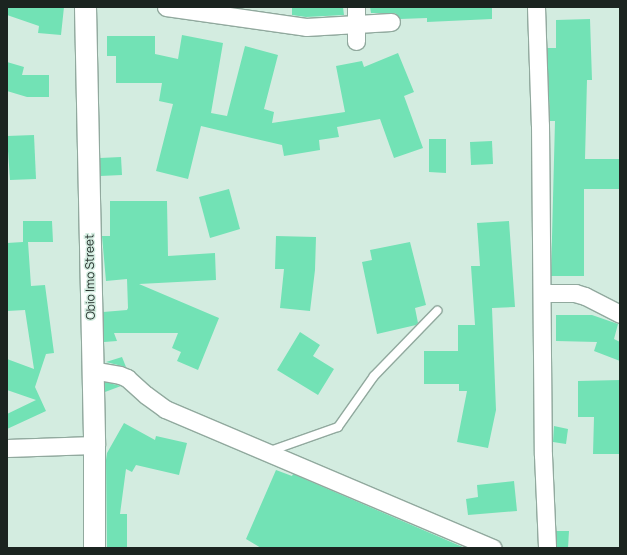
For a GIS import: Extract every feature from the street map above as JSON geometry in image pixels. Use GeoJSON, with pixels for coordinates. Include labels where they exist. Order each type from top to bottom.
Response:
{"type":"FeatureCollection","features":[{"type":"Feature","properties":{"kind":"street","name":"Obio Imo Street"},"geometry":{"type":"LineString","coordinates":[[85,7],[94,445],[94,548]]}},
{"type":"Feature","properties":{"kind":"street"},"geometry":{"type":"LineString","coordinates":[[166,7],[306,27],[391,22]]}},
{"type":"Feature","properties":{"kind":"street"},"geometry":{"type":"LineString","coordinates":[[356,7],[356,41]]}},
{"type":"Feature","properties":{"kind":"street"},"geometry":{"type":"LineString","coordinates":[[536,7],[540,125],[543,455],[547,548]]}},
{"type":"Feature","properties":{"kind":"street"},"geometry":{"type":"LineString","coordinates":[[542,293],[575,293],[585,296],[620,314]]}},
{"type":"Feature","properties":{"kind":"street"},"geometry":{"type":"LineString","coordinates":[[92,370],[120,375],[127,378],[165,409],[493,548]]}},
{"type":"Feature","properties":{"kind":"street"},"geometry":{"type":"LineString","coordinates":[[7,448],[94,445]]}},
{"type":"Feature","properties":{"kind":"lane"},"geometry":{"type":"LineString","coordinates":[[267,452],[338,427],[374,376],[437,311]]}},
{"type":"Feature","properties":{"kind":"building"},"geometry":{"type":"Polygon","coordinates":[[[7,7],[64,7],[61,35],[38,33],[39,26],[7,15],[7,7]]]}},
{"type":"Feature","properties":{"kind":"building"},"geometry":{"type":"Polygon","coordinates":[[[292,7],[343,7],[344,15],[306,17],[292,15],[292,7]]]}},
{"type":"Feature","properties":{"kind":"building"},"geometry":{"type":"Polygon","coordinates":[[[370,7],[492,7],[492,19],[427,22],[427,18],[400,19],[395,13],[371,13],[370,7]]]}},
{"type":"Feature","properties":{"kind":"building"},"geometry":{"type":"Polygon","coordinates":[[[590,19],[592,80],[587,80],[585,159],[620,159],[620,189],[584,189],[584,276],[551,276],[555,121],[550,121],[547,48],[556,48],[556,20],[590,19]]]}},
{"type":"Feature","properties":{"kind":"building"},"geometry":{"type":"Polygon","coordinates":[[[182,35],[223,43],[211,113],[227,116],[245,46],[278,55],[264,109],[274,112],[272,123],[345,112],[336,66],[362,61],[364,67],[398,53],[414,92],[404,96],[423,148],[394,158],[380,119],[337,127],[339,137],[319,140],[320,150],[284,156],[282,145],[201,126],[188,179],[156,171],[173,104],[159,101],[162,83],[116,83],[116,56],[107,56],[107,36],[155,36],[155,54],[178,59],[182,35]]]}},
{"type":"Feature","properties":{"kind":"building"},"geometry":{"type":"Polygon","coordinates":[[[7,62],[24,67],[22,75],[49,75],[49,97],[27,97],[7,91],[7,62]]]}},
{"type":"Feature","properties":{"kind":"building"},"geometry":{"type":"Polygon","coordinates":[[[34,135],[36,179],[10,180],[7,136],[34,135]]]}},
{"type":"Feature","properties":{"kind":"building"},"geometry":{"type":"Polygon","coordinates":[[[429,139],[446,139],[446,173],[429,172],[429,139]]]}},
{"type":"Feature","properties":{"kind":"building"},"geometry":{"type":"Polygon","coordinates":[[[492,141],[493,164],[471,165],[470,142],[492,141]]]}},
{"type":"Feature","properties":{"kind":"building"},"geometry":{"type":"Polygon","coordinates":[[[121,157],[122,175],[100,176],[100,158],[121,157]]]}},
{"type":"Feature","properties":{"kind":"building"},"geometry":{"type":"Polygon","coordinates":[[[229,189],[240,229],[210,238],[199,197],[229,189]]]}},
{"type":"Feature","properties":{"kind":"building"},"geometry":{"type":"Polygon","coordinates":[[[110,201],[167,201],[168,256],[215,253],[216,280],[139,284],[219,318],[198,370],[177,361],[181,352],[172,348],[178,333],[114,333],[117,341],[104,342],[103,312],[127,310],[128,308],[127,279],[106,281],[102,236],[110,236],[110,201]]]}},
{"type":"Feature","properties":{"kind":"building"},"geometry":{"type":"Polygon","coordinates":[[[23,221],[52,221],[53,242],[28,242],[31,286],[45,285],[54,353],[46,354],[35,387],[46,411],[7,429],[7,414],[36,400],[7,390],[7,359],[34,369],[25,310],[7,311],[7,243],[23,242],[23,221]]]}},
{"type":"Feature","properties":{"kind":"building"},"geometry":{"type":"Polygon","coordinates":[[[509,221],[515,307],[492,308],[496,410],[488,448],[457,442],[467,391],[459,391],[459,384],[424,384],[424,351],[458,351],[458,325],[475,325],[471,266],[480,266],[477,223],[509,221]]]}},
{"type":"Feature","properties":{"kind":"building"},"geometry":{"type":"Polygon","coordinates":[[[276,236],[316,237],[315,270],[310,311],[280,308],[284,269],[275,269],[276,236]]]}},
{"type":"Feature","properties":{"kind":"building"},"geometry":{"type":"Polygon","coordinates":[[[410,242],[426,305],[415,308],[418,323],[416,325],[377,334],[362,262],[372,260],[370,250],[410,242]]]}},
{"type":"Feature","properties":{"kind":"building"},"geometry":{"type":"Polygon","coordinates":[[[556,315],[592,315],[618,324],[614,339],[620,342],[620,361],[594,351],[597,342],[556,341],[556,315]]]}},
{"type":"Feature","properties":{"kind":"building"},"geometry":{"type":"Polygon","coordinates":[[[300,332],[320,345],[313,356],[334,369],[318,395],[277,370],[300,332]]]}},
{"type":"Feature","properties":{"kind":"building"},"geometry":{"type":"Polygon","coordinates":[[[122,357],[126,367],[106,362],[122,357]]]}},
{"type":"Feature","properties":{"kind":"building"},"geometry":{"type":"Polygon","coordinates":[[[620,380],[620,454],[593,454],[594,417],[578,417],[578,381],[620,380]]]}},
{"type":"Feature","properties":{"kind":"building"},"geometry":{"type":"Polygon","coordinates":[[[105,382],[121,386],[105,392],[105,382]]]}},
{"type":"Feature","properties":{"kind":"building"},"geometry":{"type":"Polygon","coordinates":[[[124,423],[155,440],[156,436],[187,443],[179,475],[136,465],[132,472],[126,469],[120,514],[127,514],[127,548],[107,548],[106,460],[107,453],[124,423]]]}},
{"type":"Feature","properties":{"kind":"building"},"geometry":{"type":"Polygon","coordinates":[[[554,426],[568,429],[566,444],[553,442],[554,426]]]}},
{"type":"Feature","properties":{"kind":"building"},"geometry":{"type":"Polygon","coordinates":[[[276,470],[292,476],[293,474],[465,548],[261,548],[246,539],[276,470]]]}},
{"type":"Feature","properties":{"kind":"building"},"geometry":{"type":"Polygon","coordinates":[[[514,481],[517,511],[468,515],[466,499],[478,497],[477,485],[514,481]]]}},
{"type":"Feature","properties":{"kind":"building"},"geometry":{"type":"Polygon","coordinates":[[[556,531],[569,531],[568,548],[557,548],[556,531]]]}}]}
